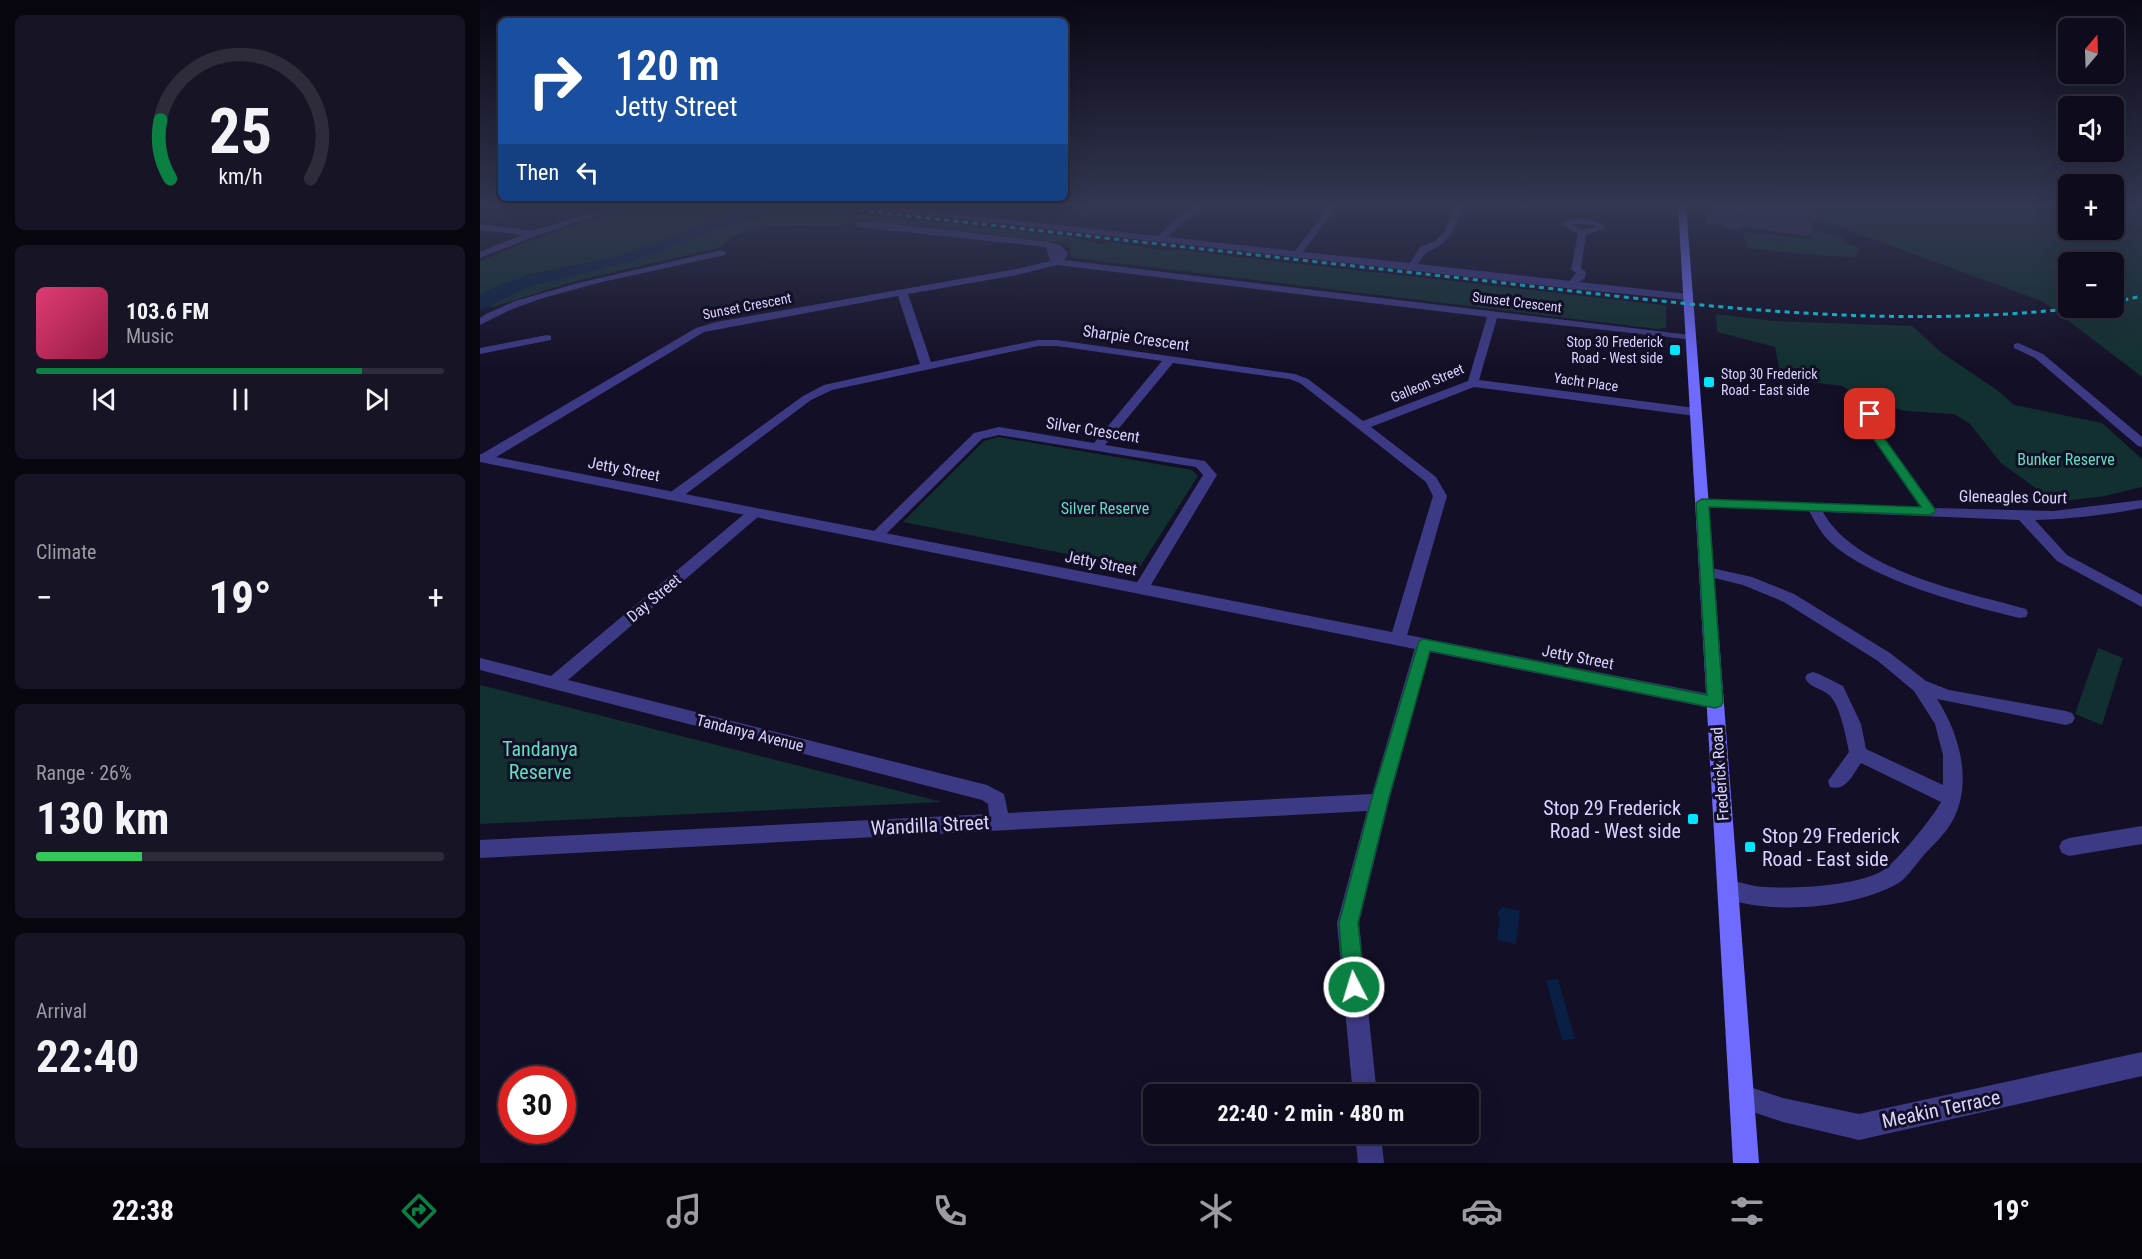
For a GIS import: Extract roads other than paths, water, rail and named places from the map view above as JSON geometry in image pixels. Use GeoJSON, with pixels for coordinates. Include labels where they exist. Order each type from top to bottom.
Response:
{"type":"FeatureCollection","features":[{"type":"Feature","properties":{"kind":"main road","name":"Frederick Road"},"geometry":{"type":"LineString","coordinates":[[1686,259],[1746,1163]]}},
{"type":"Feature","properties":{"kind":"street"},"geometry":{"type":"LineString","coordinates":[[480,322],[500,309],[540,296],[693,259]]}},
{"type":"Feature","properties":{"kind":"street"},"geometry":{"type":"LineString","coordinates":[[1344,259],[1426,269],[1575,278],[1688,297]]}},
{"type":"Feature","properties":{"kind":"street"},"geometry":{"type":"LineString","coordinates":[[1412,267],[1417,259]]}},
{"type":"Feature","properties":{"kind":"street"},"geometry":{"type":"LineString","coordinates":[[1426,269],[1430,259]]}},
{"type":"Feature","properties":{"kind":"street"},"geometry":{"type":"LineString","coordinates":[[1575,278],[1578,259]]}},
{"type":"Feature","properties":{"kind":"street","name":"Sunset Crescent"},"geometry":{"type":"LineString","coordinates":[[482,459],[700,330],[716,325],[1057,262],[1690,338]]}},
{"type":"Feature","properties":{"kind":"street"},"geometry":{"type":"LineString","coordinates":[[902,292],[926,365]]}},
{"type":"Feature","properties":{"kind":"street","name":"Galleon Street"},"geometry":{"type":"LineString","coordinates":[[1362,426],[1473,383],[1492,314]]}},
{"type":"Feature","properties":{"kind":"street"},"geometry":{"type":"LineString","coordinates":[[480,351],[546,338]]}},
{"type":"Feature","properties":{"kind":"street","name":"Sharpie Crescent"},"geometry":{"type":"LineString","coordinates":[[673,497],[818,393],[848,382],[1038,343],[1057,343],[1297,379],[1304,381],[1431,480],[1440,496],[1398,639]]}},
{"type":"Feature","properties":{"kind":"street"},"geometry":{"type":"LineString","coordinates":[[2018,346],[2039,356],[2142,443]]}},
{"type":"Feature","properties":{"kind":"street"},"geometry":{"type":"LineString","coordinates":[[1097,447],[1170,359]]}},
{"type":"Feature","properties":{"kind":"street","name":"Yacht Place"},"geometry":{"type":"LineString","coordinates":[[1473,383],[1695,412]]}},
{"type":"Feature","properties":{"kind":"street"},"geometry":{"type":"LineString","coordinates":[[1870,414],[1871,428],[1930,511]]}},
{"type":"Feature","properties":{"kind":"street","name":"Silver Crescent"},"geometry":{"type":"LineString","coordinates":[[875,537],[978,436],[999,431],[1200,464],[1210,476],[1141,589]]}},
{"type":"Feature","properties":{"kind":"street","name":"Jetty Street"},"geometry":{"type":"LineString","coordinates":[[482,459],[1715,702]]}},
{"type":"Feature","properties":{"kind":"street","name":"Gleneagles Court"},"geometry":{"type":"LineString","coordinates":[[1702,503],[2023,516],[2064,516],[2142,504]]}},
{"type":"Feature","properties":{"kind":"street"},"geometry":{"type":"LineString","coordinates":[[1814,508],[1829,533],[1850,549],[1890,571],[1924,587],[1961,599],[2020,613]]}},
{"type":"Feature","properties":{"kind":"street","name":"Day Street"},"geometry":{"type":"LineString","coordinates":[[553,683],[754,513]]}},
{"type":"Feature","properties":{"kind":"street"},"geometry":{"type":"LineString","coordinates":[[2023,516],[2062,558],[2142,602]]}},
{"type":"Feature","properties":{"kind":"street"},"geometry":{"type":"LineString","coordinates":[[1707,572],[1748,581],[1788,598],[1884,657],[1920,686],[1947,696],[2066,718]]}},
{"type":"Feature","properties":{"kind":"street"},"geometry":{"type":"LineString","coordinates":[[1364,1084],[1348,923],[1379,801],[1424,644]]}},
{"type":"Feature","properties":{"kind":"street","name":"Tandanya Avenue"},"geometry":{"type":"LineString","coordinates":[[480,664],[987,793],[997,800],[999,821]]}},
{"type":"Feature","properties":{"kind":"street"},"geometry":{"type":"LineString","coordinates":[[1813,678],[1838,692],[1852,724],[1858,753],[1837,781]]}},
{"type":"Feature","properties":{"kind":"street"},"geometry":{"type":"LineString","coordinates":[[1728,890],[1762,897],[1792,898],[1852,891],[1890,878],[1941,822],[1952,798],[1952,755],[1943,723],[1920,686]]}},
{"type":"Feature","properties":{"kind":"street"},"geometry":{"type":"LineString","coordinates":[[1858,753],[1952,798]]}},
{"type":"Feature","properties":{"kind":"street","name":"Wandilla Street"},"geometry":{"type":"LineString","coordinates":[[480,849],[1379,801]]}},
{"type":"Feature","properties":{"kind":"street"},"geometry":{"type":"LineString","coordinates":[[2069,847],[2142,835]]}},
{"type":"Feature","properties":{"kind":"street","name":"Meakin Terrace"},"geometry":{"type":"LineString","coordinates":[[1741,1096],[1783,1110],[1859,1127],[2142,1064]]}},
{"type":"Feature","properties":{"kind":"street"},"geometry":{"type":"LineString","coordinates":[[1369,1144],[1371,1163]]}},
{"type":"Feature","properties":{"kind":"water"},"geometry":{"type":"Polygon","coordinates":[[[606,259],[637,259],[532,285],[480,311],[480,295],[497,286],[533,275],[606,259]]]}},
{"type":"Feature","properties":{"kind":"water"},"geometry":{"type":"Polygon","coordinates":[[[1502,907],[1520,911],[1516,944],[1497,940],[1500,918],[1497,913],[1502,907]]]}},
{"type":"Feature","properties":{"kind":"water"},"geometry":{"type":"Polygon","coordinates":[[[1558,979],[1575,1039],[1562,1040],[1546,980],[1558,979]]]}},
{"type":"Feature","properties":{"kind":"railway"},"geometry":{"type":"LineString","coordinates":[[1293,259],[1627,297],[1776,311],[1926,317],[2058,309]]}},
{"type":"Feature","properties":{"kind":"railway"},"geometry":{"type":"LineString","coordinates":[[2124,300],[2142,296]]}},
{"type":"Feature","properties":{"kind":"place","name":"Stop 30 Frederick Road - West side"},"geometry":{"type":"Point","coordinates":[1675,350]}},
{"type":"Feature","properties":{"kind":"place","name":"Stop 30 Frederick Road - East side"},"geometry":{"type":"Point","coordinates":[1709,382]}},
{"type":"Feature","properties":{"kind":"place","name":"Stop 29 Frederick Road - West side"},"geometry":{"type":"Point","coordinates":[1693,819]}},
{"type":"Feature","properties":{"kind":"place","name":"Stop 29 Frederick Road - East side"},"geometry":{"type":"Point","coordinates":[1750,847]}},
{"type":"Feature","properties":{"kind":"park label","name":"Bunker Reserve"},"geometry":{"type":"Point","coordinates":[2066,459]}},
{"type":"Feature","properties":{"kind":"park label","name":"Silver Reserve"},"geometry":{"type":"Point","coordinates":[1105,508]}},
{"type":"Feature","properties":{"kind":"park label","name":"Tandanya Reserve"},"geometry":{"type":"Point","coordinates":[540,760]}}]}
